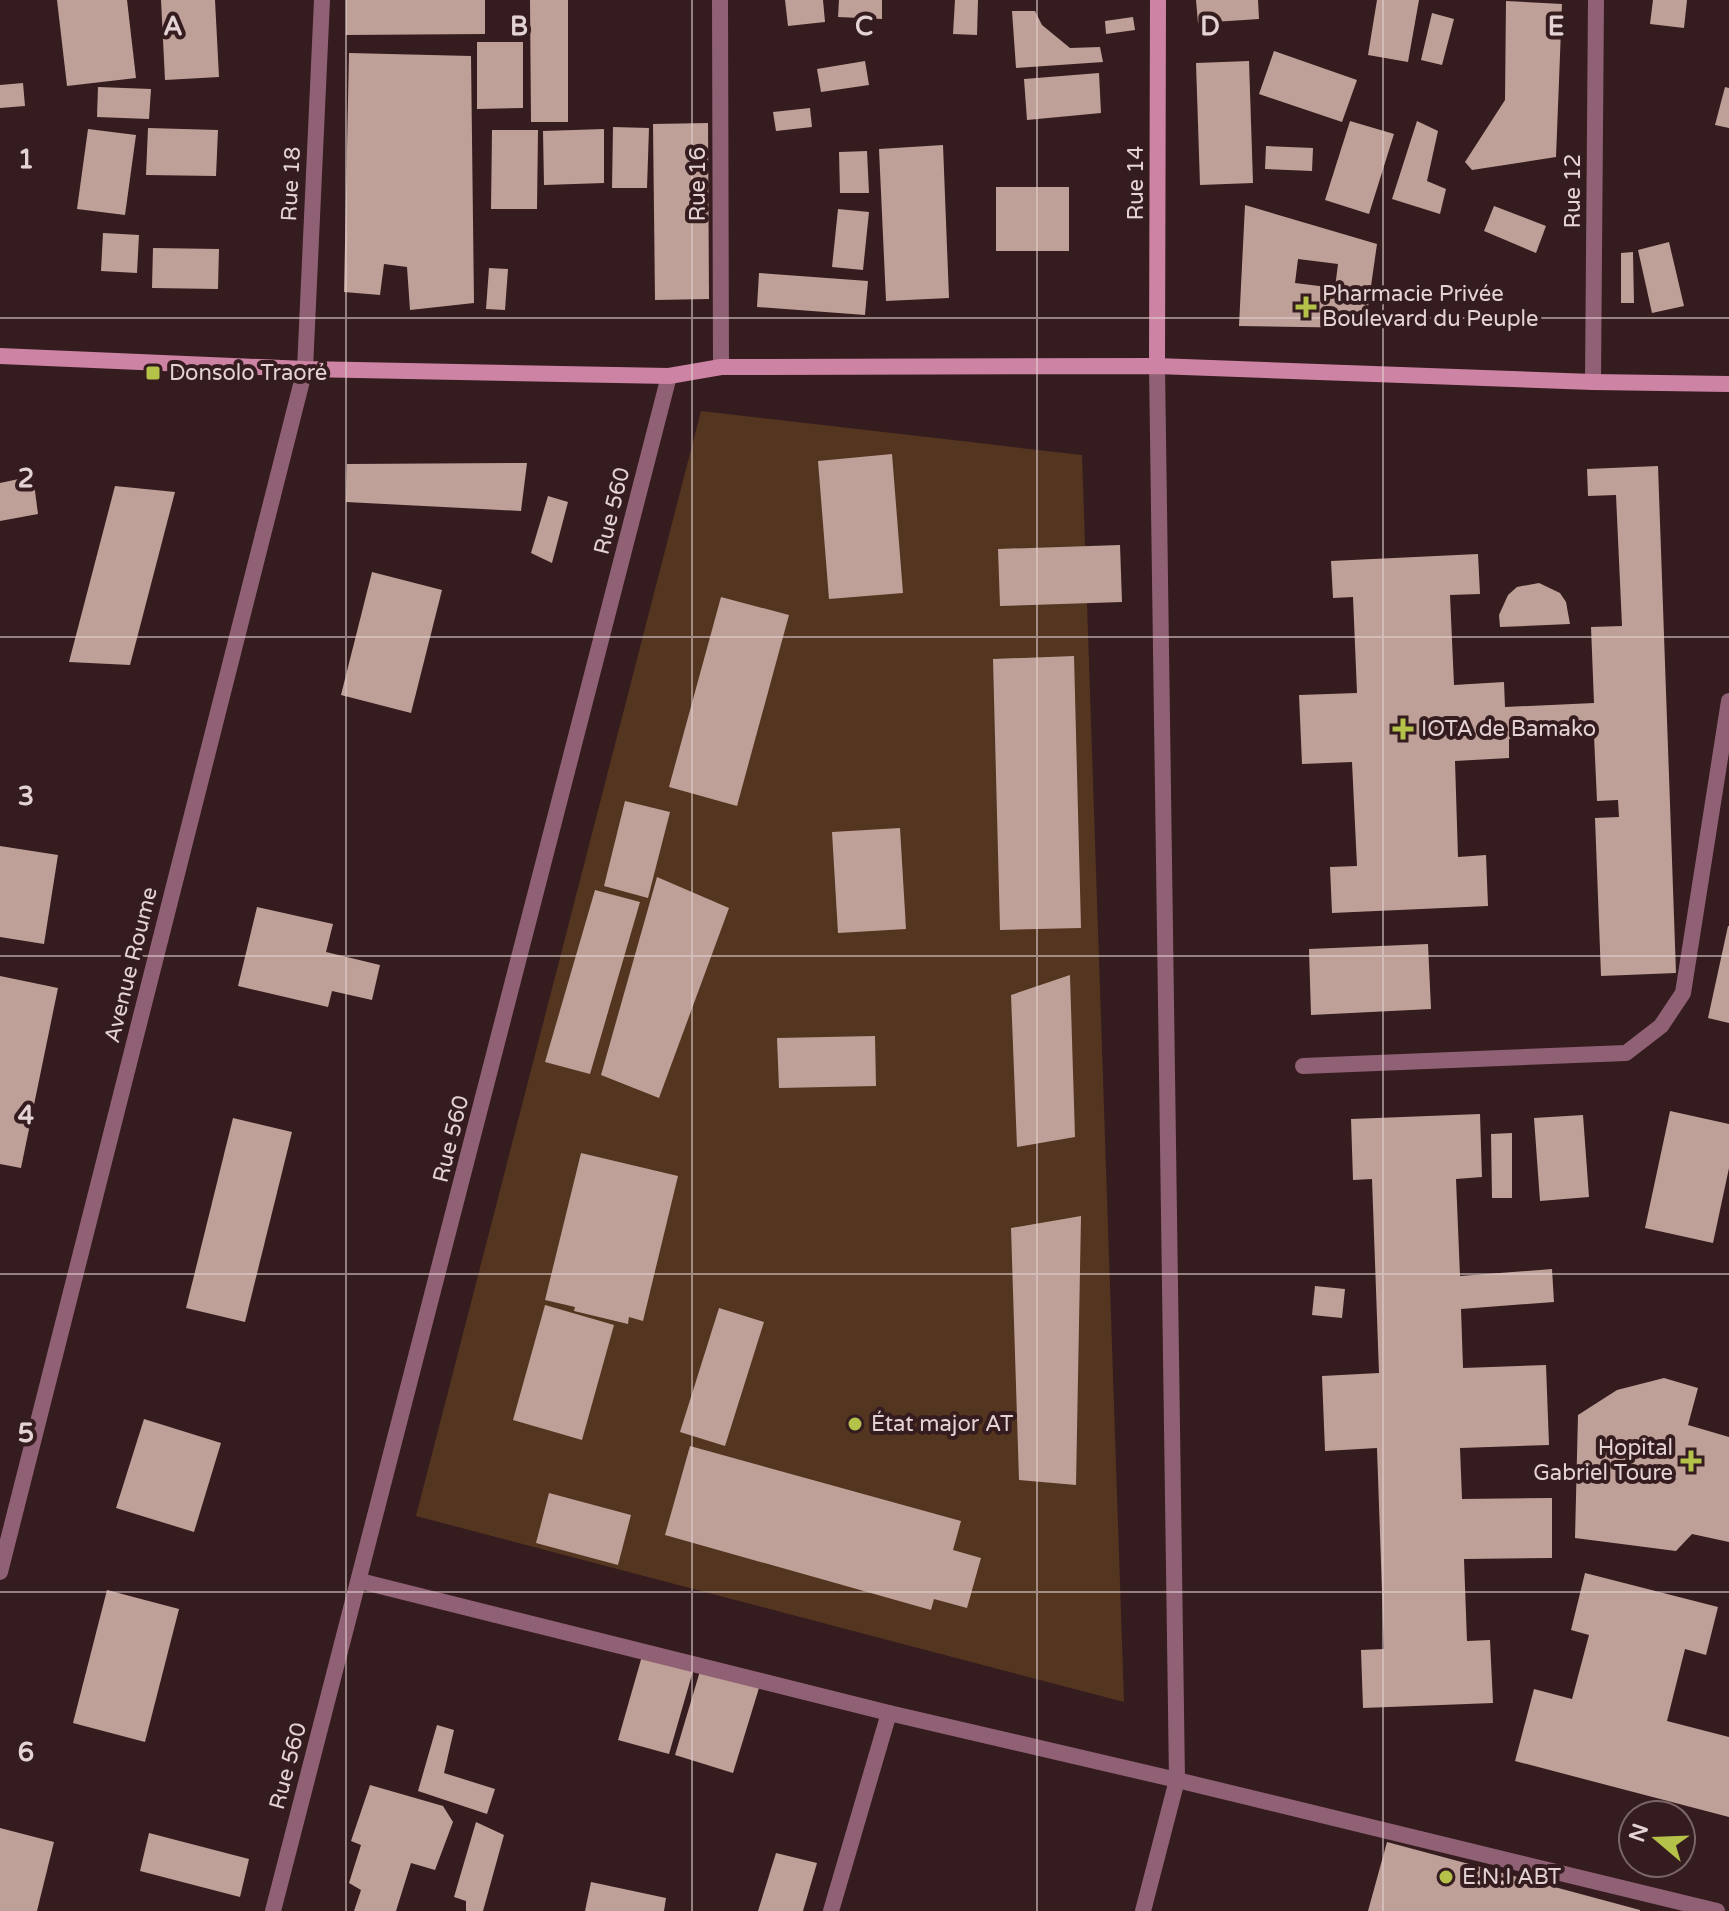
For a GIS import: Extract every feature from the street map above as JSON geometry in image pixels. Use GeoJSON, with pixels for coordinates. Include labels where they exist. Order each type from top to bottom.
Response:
{"type":"FeatureCollection","features":[{"type":"Feature","properties":{"kind":"main road","name":"Rue 14"},"geometry":{"type":"LineString","coordinates":[[1157,366],[1158,0]]}},
{"type":"Feature","properties":{"kind":"main road"},"geometry":{"type":"LineString","coordinates":[[0,356],[305,369],[669,376],[721,367],[1157,366],[1729,384]]}},
{"type":"Feature","properties":{"kind":"street","name":"Rue 18"},"geometry":{"type":"LineString","coordinates":[[305,369],[322,0]]}},
{"type":"Feature","properties":{"kind":"street","name":"Rue 16"},"geometry":{"type":"LineString","coordinates":[[720,0],[721,367]]}},
{"type":"Feature","properties":{"kind":"street","name":"Rue 12"},"geometry":{"type":"LineString","coordinates":[[1593,382],[1596,0]]}},
{"type":"Feature","properties":{"kind":"street"},"geometry":{"type":"LineString","coordinates":[[1143,1911],[1177,1780],[1157,366]]}},
{"type":"Feature","properties":{"kind":"street","name":"Avenue Roume"},"geometry":{"type":"LineString","coordinates":[[0,1572],[305,369]]}},
{"type":"Feature","properties":{"kind":"street","name":"Rue 560"},"geometry":{"type":"LineString","coordinates":[[273,1911],[669,376]]}},
{"type":"Feature","properties":{"kind":"street"},"geometry":{"type":"LineString","coordinates":[[1303,1066],[1626,1053],[1661,1026],[1683,993],[1729,701]]}},
{"type":"Feature","properties":{"kind":"street"},"geometry":{"type":"LineString","coordinates":[[360,1581],[889,1713],[1717,1911]]}},
{"type":"Feature","properties":{"kind":"street"},"geometry":{"type":"LineString","coordinates":[[831,1911],[889,1713]]}},
{"type":"Feature","properties":{"kind":"shaded area"},"geometry":{"type":"Polygon","coordinates":[[[701,411],[1082,455],[1124,1702],[416,1516],[701,411]]]}},
{"type":"Feature","properties":{"kind":"building"},"geometry":{"type":"Polygon","coordinates":[[[57,0],[127,0],[136,78],[67,86],[57,0]]]}},
{"type":"Feature","properties":{"kind":"building"},"geometry":{"type":"Polygon","coordinates":[[[161,0],[215,0],[219,77],[165,80],[161,0]]]}},
{"type":"Feature","properties":{"kind":"building"},"geometry":{"type":"Polygon","coordinates":[[[346,0],[485,0],[485,34],[346,35],[346,0]]]}},
{"type":"Feature","properties":{"kind":"building"},"geometry":{"type":"Polygon","coordinates":[[[530,0],[568,0],[568,122],[531,122],[530,0]]]}},
{"type":"Feature","properties":{"kind":"building"},"geometry":{"type":"Polygon","coordinates":[[[785,0],[823,0],[825,22],[788,26],[785,0]]]}},
{"type":"Feature","properties":{"kind":"building"},"geometry":{"type":"Polygon","coordinates":[[[839,0],[882,0],[882,19],[838,17],[839,0]]]}},
{"type":"Feature","properties":{"kind":"building"},"geometry":{"type":"Polygon","coordinates":[[[955,0],[978,0],[977,35],[953,34],[955,0]]]}},
{"type":"Feature","properties":{"kind":"building"},"geometry":{"type":"Polygon","coordinates":[[[1196,0],[1258,0],[1259,19],[1198,23],[1196,0]]]}},
{"type":"Feature","properties":{"kind":"building"},"geometry":{"type":"Polygon","coordinates":[[[1377,0],[1419,0],[1408,62],[1368,55],[1377,0]]]}},
{"type":"Feature","properties":{"kind":"building"},"geometry":{"type":"Polygon","coordinates":[[[1653,0],[1687,0],[1684,28],[1650,24],[1653,0]]]}},
{"type":"Feature","properties":{"kind":"building"},"geometry":{"type":"Polygon","coordinates":[[[1506,1],[1562,4],[1556,157],[1472,170],[1465,162],[1505,100],[1506,1]]]}},
{"type":"Feature","properties":{"kind":"building"},"geometry":{"type":"Polygon","coordinates":[[[1012,11],[1035,11],[1042,25],[1070,48],[1100,47],[1103,62],[1016,68],[1012,11]]]}},
{"type":"Feature","properties":{"kind":"building"},"geometry":{"type":"Polygon","coordinates":[[[1432,13],[1454,19],[1442,65],[1421,60],[1432,13]]]}},
{"type":"Feature","properties":{"kind":"building"},"geometry":{"type":"Polygon","coordinates":[[[1133,17],[1135,30],[1106,34],[1105,21],[1133,17]]]}},
{"type":"Feature","properties":{"kind":"building"},"geometry":{"type":"Polygon","coordinates":[[[477,42],[523,42],[523,108],[477,109],[477,42]]]}},
{"type":"Feature","properties":{"kind":"building"},"geometry":{"type":"Polygon","coordinates":[[[1274,51],[1357,80],[1342,122],[1259,94],[1274,51]]]}},
{"type":"Feature","properties":{"kind":"building"},"geometry":{"type":"Polygon","coordinates":[[[349,53],[471,56],[474,303],[410,310],[407,267],[384,264],[380,295],[344,292],[349,53]]]}},
{"type":"Feature","properties":{"kind":"building"},"geometry":{"type":"Polygon","coordinates":[[[865,61],[869,85],[821,92],[817,69],[865,61]]]}},
{"type":"Feature","properties":{"kind":"building"},"geometry":{"type":"Polygon","coordinates":[[[1249,61],[1253,183],[1200,185],[1196,63],[1249,61]]]}},
{"type":"Feature","properties":{"kind":"building"},"geometry":{"type":"Polygon","coordinates":[[[1099,73],[1101,113],[1027,120],[1024,79],[1099,73]]]}},
{"type":"Feature","properties":{"kind":"building"},"geometry":{"type":"Polygon","coordinates":[[[23,83],[25,106],[0,108],[0,85],[23,83]]]}},
{"type":"Feature","properties":{"kind":"building"},"geometry":{"type":"Polygon","coordinates":[[[98,87],[151,89],[149,119],[97,117],[98,87]]]}},
{"type":"Feature","properties":{"kind":"building"},"geometry":{"type":"Polygon","coordinates":[[[1725,87],[1729,88],[1729,128],[1715,125],[1725,87]]]}},
{"type":"Feature","properties":{"kind":"building"},"geometry":{"type":"Polygon","coordinates":[[[810,108],[812,127],[776,131],[773,112],[810,108]]]}},
{"type":"Feature","properties":{"kind":"building"},"geometry":{"type":"Polygon","coordinates":[[[1350,121],[1394,134],[1369,214],[1325,200],[1350,121]]]}},
{"type":"Feature","properties":{"kind":"building"},"geometry":{"type":"Polygon","coordinates":[[[1417,121],[1438,131],[1427,181],[1446,189],[1440,214],[1392,199],[1417,121]]]}},
{"type":"Feature","properties":{"kind":"building"},"geometry":{"type":"Polygon","coordinates":[[[708,123],[709,299],[655,300],[653,124],[708,123]]]}},
{"type":"Feature","properties":{"kind":"building"},"geometry":{"type":"Polygon","coordinates":[[[613,127],[649,128],[647,188],[612,188],[613,127]]]}},
{"type":"Feature","properties":{"kind":"building"},"geometry":{"type":"Polygon","coordinates":[[[148,128],[218,130],[216,176],[146,175],[148,128]]]}},
{"type":"Feature","properties":{"kind":"building"},"geometry":{"type":"Polygon","coordinates":[[[88,129],[136,135],[125,215],[77,209],[88,129]]]}},
{"type":"Feature","properties":{"kind":"building"},"geometry":{"type":"Polygon","coordinates":[[[604,129],[604,183],[544,185],[543,131],[604,129]]]}},
{"type":"Feature","properties":{"kind":"building"},"geometry":{"type":"Polygon","coordinates":[[[492,130],[538,130],[537,209],[491,209],[492,130]]]}},
{"type":"Feature","properties":{"kind":"building"},"geometry":{"type":"Polygon","coordinates":[[[943,145],[949,298],[886,301],[879,149],[943,145]]]}},
{"type":"Feature","properties":{"kind":"building"},"geometry":{"type":"Polygon","coordinates":[[[1266,146],[1313,148],[1312,171],[1265,169],[1266,146]]]}},
{"type":"Feature","properties":{"kind":"building"},"geometry":{"type":"Polygon","coordinates":[[[867,151],[869,193],[840,193],[839,152],[867,151]]]}},
{"type":"Feature","properties":{"kind":"building"},"geometry":{"type":"Polygon","coordinates":[[[996,187],[1069,187],[1069,251],[996,251],[996,187]]]}},
{"type":"Feature","properties":{"kind":"building"},"geometry":{"type":"Polygon","coordinates":[[[1245,205],[1377,244],[1365,328],[1239,326],[1245,205]],[[1298,259],[1295,283],[1335,288],[1338,264],[1298,259]]]}},
{"type":"Feature","properties":{"kind":"building"},"geometry":{"type":"Polygon","coordinates":[[[1494,206],[1546,226],[1536,253],[1484,231],[1494,206]]]}},
{"type":"Feature","properties":{"kind":"building"},"geometry":{"type":"Polygon","coordinates":[[[838,209],[869,212],[863,270],[832,267],[838,209]]]}},
{"type":"Feature","properties":{"kind":"building"},"geometry":{"type":"Polygon","coordinates":[[[103,233],[139,235],[137,273],[101,271],[103,233]]]}},
{"type":"Feature","properties":{"kind":"building"},"geometry":{"type":"Polygon","coordinates":[[[1669,242],[1684,306],[1652,313],[1638,250],[1669,242]]]}},
{"type":"Feature","properties":{"kind":"building"},"geometry":{"type":"Polygon","coordinates":[[[153,248],[219,249],[218,289],[152,288],[153,248]]]}},
{"type":"Feature","properties":{"kind":"building"},"geometry":{"type":"Polygon","coordinates":[[[1633,252],[1634,303],[1621,303],[1621,253],[1633,252]]]}},
{"type":"Feature","properties":{"kind":"building"},"geometry":{"type":"Polygon","coordinates":[[[489,268],[508,269],[505,310],[486,309],[489,268]]]}},
{"type":"Feature","properties":{"kind":"building"},"geometry":{"type":"Polygon","coordinates":[[[759,273],[868,281],[865,315],[757,307],[759,273]]]}},
{"type":"Feature","properties":{"kind":"building"},"geometry":{"type":"Polygon","coordinates":[[[892,454],[903,593],[829,599],[818,461],[892,454]]]}},
{"type":"Feature","properties":{"kind":"building"},"geometry":{"type":"Polygon","coordinates":[[[527,463],[521,511],[346,502],[347,464],[527,463]]]}},
{"type":"Feature","properties":{"kind":"building"},"geometry":{"type":"Polygon","coordinates":[[[1658,466],[1676,973],[1601,976],[1595,818],[1619,817],[1618,800],[1597,801],[1594,736],[1509,739],[1509,758],[1455,761],[1458,857],[1486,855],[1488,906],[1332,913],[1330,867],[1357,866],[1352,762],[1302,764],[1299,695],[1357,693],[1353,597],[1333,598],[1331,561],[1478,554],[1480,594],[1450,595],[1454,685],[1504,682],[1505,707],[1594,703],[1591,627],[1622,626],[1616,495],[1588,496],[1587,469],[1658,466]]]}},
{"type":"Feature","properties":{"kind":"building"},"geometry":{"type":"Polygon","coordinates":[[[33,476],[38,514],[0,521],[0,483],[33,476]]]}},
{"type":"Feature","properties":{"kind":"building"},"geometry":{"type":"Polygon","coordinates":[[[115,486],[175,492],[130,665],[69,662],[115,486]]]}},
{"type":"Feature","properties":{"kind":"building"},"geometry":{"type":"Polygon","coordinates":[[[548,496],[568,502],[552,563],[531,553],[548,496]]]}},
{"type":"Feature","properties":{"kind":"building"},"geometry":{"type":"Polygon","coordinates":[[[1120,545],[1122,602],[1000,606],[998,549],[1120,545]]]}},
{"type":"Feature","properties":{"kind":"building"},"geometry":{"type":"Polygon","coordinates":[[[372,572],[442,590],[411,713],[341,695],[372,572]]]}},
{"type":"Feature","properties":{"kind":"building"},"geometry":{"type":"Polygon","coordinates":[[[1539,583],[1560,593],[1566,602],[1570,624],[1500,627],[1499,615],[1508,595],[1517,587],[1539,583]]]}},
{"type":"Feature","properties":{"kind":"building"},"geometry":{"type":"Polygon","coordinates":[[[721,597],[789,615],[737,806],[669,787],[721,597]]]}},
{"type":"Feature","properties":{"kind":"building"},"geometry":{"type":"Polygon","coordinates":[[[1074,656],[1081,928],[1000,930],[993,659],[1074,656]]]}},
{"type":"Feature","properties":{"kind":"building"},"geometry":{"type":"Polygon","coordinates":[[[625,801],[670,812],[648,898],[604,886],[625,801]]]}},
{"type":"Feature","properties":{"kind":"building"},"geometry":{"type":"Polygon","coordinates":[[[900,828],[906,929],[838,933],[832,832],[900,828]]]}},
{"type":"Feature","properties":{"kind":"building"},"geometry":{"type":"Polygon","coordinates":[[[0,846],[58,855],[44,944],[0,937],[0,846]]]}},
{"type":"Feature","properties":{"kind":"building"},"geometry":{"type":"Polygon","coordinates":[[[657,877],[729,908],[659,1098],[601,1075],[657,877]]]}},
{"type":"Feature","properties":{"kind":"building"},"geometry":{"type":"Polygon","coordinates":[[[595,890],[640,902],[590,1074],[545,1062],[595,890]]]}},
{"type":"Feature","properties":{"kind":"building"},"geometry":{"type":"Polygon","coordinates":[[[257,907],[333,924],[326,952],[380,965],[372,1000],[332,991],[328,1007],[238,986],[257,907]]]}},
{"type":"Feature","properties":{"kind":"building"},"geometry":{"type":"Polygon","coordinates":[[[1729,926],[1729,1023],[1708,1018],[1729,926]]]}},
{"type":"Feature","properties":{"kind":"building"},"geometry":{"type":"Polygon","coordinates":[[[1428,944],[1431,1009],[1311,1015],[1309,949],[1428,944]]]}},
{"type":"Feature","properties":{"kind":"building"},"geometry":{"type":"Polygon","coordinates":[[[1070,975],[1075,1137],[1017,1147],[1011,995],[1070,975]]]}},
{"type":"Feature","properties":{"kind":"building"},"geometry":{"type":"Polygon","coordinates":[[[0,976],[58,988],[21,1168],[0,1164],[0,976]]]}},
{"type":"Feature","properties":{"kind":"building"},"geometry":{"type":"Polygon","coordinates":[[[875,1036],[876,1086],[779,1088],[777,1038],[875,1036]]]}},
{"type":"Feature","properties":{"kind":"building"},"geometry":{"type":"Polygon","coordinates":[[[1670,1111],[1729,1124],[1729,1168],[1713,1243],[1645,1228],[1670,1111]]]}},
{"type":"Feature","properties":{"kind":"building"},"geometry":{"type":"Polygon","coordinates":[[[1480,1114],[1482,1177],[1456,1179],[1460,1276],[1552,1269],[1554,1302],[1461,1309],[1463,1368],[1546,1365],[1549,1445],[1460,1448],[1462,1499],[1552,1498],[1552,1558],[1464,1559],[1467,1641],[1490,1640],[1493,1703],[1363,1708],[1361,1650],[1384,1649],[1377,1448],[1325,1451],[1322,1376],[1379,1373],[1372,1179],[1353,1180],[1351,1119],[1480,1114]]]}},
{"type":"Feature","properties":{"kind":"building"},"geometry":{"type":"Polygon","coordinates":[[[1583,1115],[1589,1197],[1540,1201],[1534,1118],[1583,1115]]]}},
{"type":"Feature","properties":{"kind":"building"},"geometry":{"type":"Polygon","coordinates":[[[233,1118],[292,1132],[245,1322],[186,1308],[233,1118]]]}},
{"type":"Feature","properties":{"kind":"building"},"geometry":{"type":"Polygon","coordinates":[[[1512,1133],[1512,1198],[1492,1198],[1491,1134],[1512,1133]]]}},
{"type":"Feature","properties":{"kind":"building"},"geometry":{"type":"Polygon","coordinates":[[[581,1153],[678,1176],[643,1321],[629,1317],[628,1324],[574,1311],[575,1307],[545,1300],[581,1153]]]}},
{"type":"Feature","properties":{"kind":"building"},"geometry":{"type":"Polygon","coordinates":[[[1081,1216],[1076,1485],[1019,1480],[1011,1228],[1081,1216]]]}},
{"type":"Feature","properties":{"kind":"building"},"geometry":{"type":"Polygon","coordinates":[[[1315,1286],[1345,1289],[1342,1318],[1312,1315],[1315,1286]]]}},
{"type":"Feature","properties":{"kind":"building"},"geometry":{"type":"Polygon","coordinates":[[[545,1305],[614,1325],[582,1440],[513,1420],[545,1305]]]}},
{"type":"Feature","properties":{"kind":"building"},"geometry":{"type":"Polygon","coordinates":[[[719,1308],[764,1322],[725,1446],[680,1432],[719,1308]]]}},
{"type":"Feature","properties":{"kind":"building"},"geometry":{"type":"Polygon","coordinates":[[[1664,1378],[1698,1388],[1688,1425],[1729,1437],[1729,1542],[1692,1534],[1676,1551],[1575,1538],[1578,1415],[1617,1390],[1664,1378]]]}},
{"type":"Feature","properties":{"kind":"building"},"geometry":{"type":"Polygon","coordinates":[[[144,1419],[221,1443],[194,1532],[116,1508],[144,1419]]]}},
{"type":"Feature","properties":{"kind":"building"},"geometry":{"type":"Polygon","coordinates":[[[690,1446],[961,1521],[953,1550],[981,1558],[967,1608],[934,1599],[931,1610],[665,1535],[690,1446]]]}},
{"type":"Feature","properties":{"kind":"building"},"geometry":{"type":"Polygon","coordinates":[[[549,1493],[631,1515],[618,1565],[536,1543],[549,1493]]]}},
{"type":"Feature","properties":{"kind":"building"},"geometry":{"type":"Polygon","coordinates":[[[1585,1573],[1718,1607],[1706,1655],[1685,1649],[1667,1721],[1729,1737],[1729,1817],[1697,1809],[1697,1799],[1660,1799],[1515,1761],[1534,1689],[1572,1699],[1589,1635],[1571,1630],[1585,1573]]]}},
{"type":"Feature","properties":{"kind":"building"},"geometry":{"type":"Polygon","coordinates":[[[107,1590],[179,1609],[145,1742],[73,1723],[107,1590]]]}},
{"type":"Feature","properties":{"kind":"building"},"geometry":{"type":"Polygon","coordinates":[[[642,1656],[693,1671],[669,1754],[618,1740],[642,1656]]]}},
{"type":"Feature","properties":{"kind":"building"},"geometry":{"type":"Polygon","coordinates":[[[700,1671],[759,1688],[733,1773],[675,1755],[700,1671]]]}},
{"type":"Feature","properties":{"kind":"building"},"geometry":{"type":"Polygon","coordinates":[[[437,1725],[454,1730],[444,1773],[495,1789],[487,1814],[418,1791],[437,1725]]]}},
{"type":"Feature","properties":{"kind":"building"},"geometry":{"type":"Polygon","coordinates":[[[370,1785],[443,1806],[453,1822],[435,1870],[411,1863],[396,1911],[354,1911],[361,1890],[349,1883],[361,1845],[351,1841],[370,1785]]]}},
{"type":"Feature","properties":{"kind":"building"},"geometry":{"type":"Polygon","coordinates":[[[476,1822],[504,1835],[483,1911],[466,1911],[466,1901],[454,1897],[476,1822]]]}},
{"type":"Feature","properties":{"kind":"building"},"geometry":{"type":"Polygon","coordinates":[[[0,1828],[54,1842],[37,1911],[0,1911],[0,1828]]]}},
{"type":"Feature","properties":{"kind":"building"},"geometry":{"type":"Polygon","coordinates":[[[149,1833],[249,1859],[240,1897],[140,1871],[149,1833]]]}},
{"type":"Feature","properties":{"kind":"building","name":"E.N.I ABT"},"geometry":{"type":"Polygon","coordinates":[[[1387,1842],[1640,1910],[1640,1911],[1368,1911],[1387,1842]]]}},
{"type":"Feature","properties":{"kind":"building"},"geometry":{"type":"Polygon","coordinates":[[[776,1853],[817,1863],[803,1911],[758,1911],[776,1853]]]}},
{"type":"Feature","properties":{"kind":"building"},"geometry":{"type":"Polygon","coordinates":[[[591,1882],[666,1898],[664,1911],[585,1911],[591,1882]]]}},
{"type":"Feature","properties":{"kind":"place","name":"Pharmacie Privée Boulevard du Peuple"},"geometry":{"type":"Point","coordinates":[1306,307]}},
{"type":"Feature","properties":{"kind":"place","name":"Donsolo Traoré"},"geometry":{"type":"Point","coordinates":[153,373]}},
{"type":"Feature","properties":{"kind":"place","name":"IOTA de Bamako"},"geometry":{"type":"Point","coordinates":[1403,729]}},
{"type":"Feature","properties":{"kind":"place","name":"État major AT"},"geometry":{"type":"Point","coordinates":[855,1424]}},
{"type":"Feature","properties":{"kind":"place","name":"Hopital Gabriel Toure"},"geometry":{"type":"Point","coordinates":[1691,1461]}},
{"type":"Feature","properties":{"kind":"place","name":"E.N.I ABT"},"geometry":{"type":"Point","coordinates":[1446,1877]}}]}
